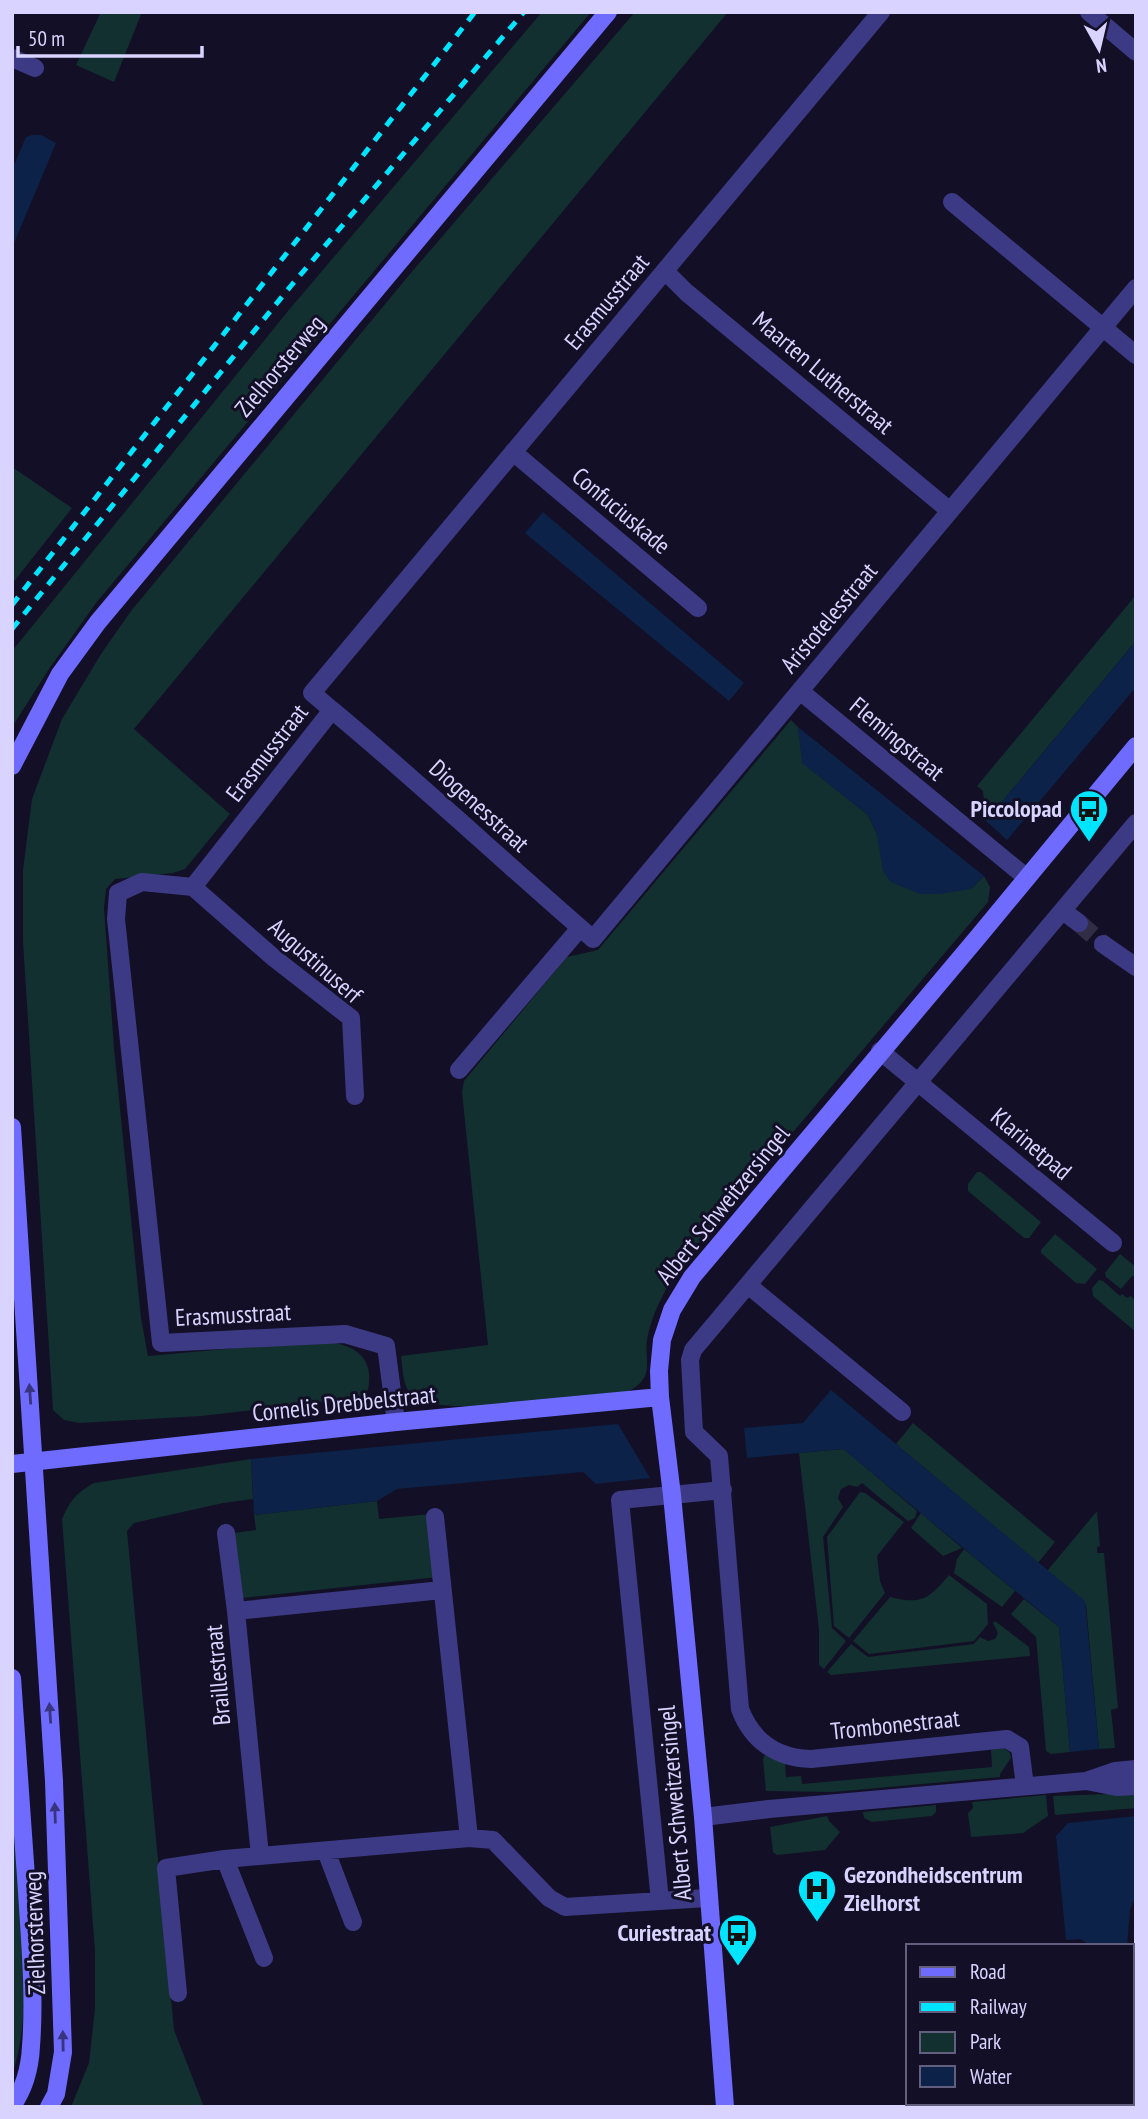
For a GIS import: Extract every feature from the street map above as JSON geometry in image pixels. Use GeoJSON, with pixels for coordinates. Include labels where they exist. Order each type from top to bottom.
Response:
{"type":"FeatureCollection","features":[{"type":"Feature","properties":{"kind":"main road","name":"Zielhorsterweg"},"geometry":{"type":"LineString","coordinates":[[12,766],[60,674],[98,622],[608,12]]}},
{"type":"Feature","properties":{"kind":"main road","name":"Albert Schweitzersingel"},"geometry":{"type":"LineString","coordinates":[[725,2107],[707,1898],[703,1817],[660,1398],[662,1340],[672,1310],[691,1277],[1136,746]]}},
{"type":"Feature","properties":{"kind":"main road","name":"Zielhorsterweg"},"geometry":{"type":"LineString","coordinates":[[12,1127],[54,1781],[63,2010],[63,2052],[56,2094],[49,2107]]}},
{"type":"Feature","properties":{"kind":"main road","name":"Cornelis Drebbelstraat"},"geometry":{"type":"LineString","coordinates":[[12,1464],[396,1422],[660,1398]]}},
{"type":"Feature","properties":{"kind":"main road","name":"Zielhorsterweg"},"geometry":{"type":"LineString","coordinates":[[12,1678],[32,2003],[27,2075],[12,2106]]}},
{"type":"Feature","properties":{"kind":"street","name":"Erasmusstraat"},"geometry":{"type":"LineString","coordinates":[[396,1422],[386,1346],[377,1342],[345,1334],[161,1343],[116,919],[118,893],[142,882],[193,887],[332,710],[312,693],[881,12]]}},
{"type":"Feature","properties":{"kind":"street"},"geometry":{"type":"LineString","coordinates":[[1088,12],[1136,52]]}},
{"type":"Feature","properties":{"kind":"street"},"geometry":{"type":"LineString","coordinates":[[12,58],[35,68]]}},
{"type":"Feature","properties":{"kind":"street"},"geometry":{"type":"LineString","coordinates":[[952,202],[1136,355]]}},
{"type":"Feature","properties":{"kind":"street","name":"Maarten Lutherstraat"},"geometry":{"type":"LineString","coordinates":[[665,271],[686,292],[950,511]]}},
{"type":"Feature","properties":{"kind":"street","name":"Aristotelesstraat"},"geometry":{"type":"LineString","coordinates":[[459,1070],[587,933],[800,691],[1136,288]]}},
{"type":"Feature","properties":{"kind":"street","name":"Confuciuskade"},"geometry":{"type":"LineString","coordinates":[[513,452],[698,608]]}},
{"type":"Feature","properties":{"kind":"street","name":"Flemingstraat"},"geometry":{"type":"LineString","coordinates":[[800,691],[1027,878]]}},
{"type":"Feature","properties":{"kind":"street","name":"Diogenesstraat"},"geometry":{"type":"LineString","coordinates":[[332,710],[421,785],[494,854],[587,933]]}},
{"type":"Feature","properties":{"kind":"street"},"geometry":{"type":"LineString","coordinates":[[723,1490],[719,1456],[694,1432],[690,1360],[693,1350],[1136,823]]}},
{"type":"Feature","properties":{"kind":"street","name":"Augustinuserf"},"geometry":{"type":"LineString","coordinates":[[193,887],[274,958],[351,1018],[355,1096]]}},
{"type":"Feature","properties":{"kind":"street"},"geometry":{"type":"LineString","coordinates":[[1063,911],[1079,923]]}},
{"type":"Feature","properties":{"kind":"street"},"geometry":{"type":"LineString","coordinates":[[1103,944],[1136,967]]}},
{"type":"Feature","properties":{"kind":"street"},"geometry":{"type":"LineString","coordinates":[[880,1051],[918,1082]]}},
{"type":"Feature","properties":{"kind":"street","name":"Klarinetpad"},"geometry":{"type":"LineString","coordinates":[[918,1082],[1113,1244]]}},
{"type":"Feature","properties":{"kind":"street"},"geometry":{"type":"LineString","coordinates":[[748,1285],[902,1412]]}},
{"type":"Feature","properties":{"kind":"street","name":"Albert Schweitzersingel"},"geometry":{"type":"LineString","coordinates":[[660,1901],[620,1500],[723,1490]]}},
{"type":"Feature","properties":{"kind":"street","name":"Trombonestraat"},"geometry":{"type":"LineString","coordinates":[[723,1490],[740,1709],[746,1724],[764,1744],[779,1754],[811,1759],[1007,1739],[1020,1747],[1025,1786]]}},
{"type":"Feature","properties":{"kind":"street"},"geometry":{"type":"LineString","coordinates":[[435,1517],[470,1838]]}},
{"type":"Feature","properties":{"kind":"street"},"geometry":{"type":"LineString","coordinates":[[226,1533],[236,1611]]}},
{"type":"Feature","properties":{"kind":"street","name":"Braillestraat"},"geometry":{"type":"LineString","coordinates":[[260,1856],[236,1611],[442,1590]]}},
{"type":"Feature","properties":{"kind":"street"},"geometry":{"type":"LineString","coordinates":[[703,1817],[1086,1781],[1115,1771],[1136,1769]]}},
{"type":"Feature","properties":{"kind":"street"},"geometry":{"type":"LineString","coordinates":[[1086,1781],[1117,1787],[1136,1786]]}},
{"type":"Feature","properties":{"kind":"street"},"geometry":{"type":"LineString","coordinates":[[178,1993],[166,1868],[225,1859],[470,1838],[493,1840],[550,1898],[565,1907],[707,1898]]}},
{"type":"Feature","properties":{"kind":"street"},"geometry":{"type":"LineString","coordinates":[[326,1851],[353,1922]]}},
{"type":"Feature","properties":{"kind":"street"},"geometry":{"type":"LineString","coordinates":[[225,1859],[264,1958]]}},
{"type":"Feature","properties":{"kind":"green space"},"geometry":{"type":"Polygon","coordinates":[[[101,12],[142,12],[114,82],[76,65],[101,12]]]}},
{"type":"Feature","properties":{"kind":"green space"},"geometry":{"type":"Polygon","coordinates":[[[542,12],[591,12],[96,603],[12,727],[12,651],[288,311],[542,12]]]}},
{"type":"Feature","properties":{"kind":"green space"},"geometry":{"type":"Polygon","coordinates":[[[635,12],[728,12],[134,729],[230,814],[185,869],[173,873],[115,879],[106,889],[104,908],[114,1048],[141,1318],[148,1356],[314,1341],[340,1344],[359,1353],[365,1361],[369,1370],[366,1397],[201,1416],[80,1423],[64,1420],[53,1410],[23,942],[23,870],[32,799],[62,719],[101,654],[131,611],[410,274],[635,12]]]}},
{"type":"Feature","properties":{"kind":"green space"},"geometry":{"type":"Polygon","coordinates":[[[12,467],[72,508],[12,584],[12,467]]]}},
{"type":"Feature","properties":{"kind":"green space"},"geometry":{"type":"Polygon","coordinates":[[[1136,595],[1136,641],[986,821],[983,791],[977,786],[1136,595]]]}},
{"type":"Feature","properties":{"kind":"green space"},"geometry":{"type":"Polygon","coordinates":[[[791,720],[798,727],[803,763],[868,815],[877,834],[971,889],[984,876],[990,887],[988,902],[677,1269],[652,1321],[647,1340],[647,1370],[638,1385],[616,1395],[510,1405],[450,1406],[413,1396],[405,1383],[401,1356],[488,1345],[462,1092],[464,1081],[567,957],[598,950],[791,720]]]}},
{"type":"Feature","properties":{"kind":"green space"},"geometry":{"type":"Polygon","coordinates":[[[977,1172],[981,1172],[1041,1222],[1029,1238],[1024,1238],[968,1191],[968,1184],[977,1172]]]}},
{"type":"Feature","properties":{"kind":"green space"},"geometry":{"type":"Polygon","coordinates":[[[1055,1234],[1097,1269],[1085,1284],[1076,1283],[1041,1253],[1055,1234]]]}},
{"type":"Feature","properties":{"kind":"green space"},"geometry":{"type":"Polygon","coordinates":[[[1120,1254],[1136,1267],[1136,1278],[1132,1276],[1121,1289],[1106,1277],[1105,1273],[1120,1254]]]}},
{"type":"Feature","properties":{"kind":"green space"},"geometry":{"type":"Polygon","coordinates":[[[1099,1280],[1120,1296],[1131,1296],[1136,1301],[1136,1332],[1093,1296],[1092,1288],[1099,1280]]]}},
{"type":"Feature","properties":{"kind":"green space"},"geometry":{"type":"Polygon","coordinates":[[[913,1423],[1055,1542],[1038,1563],[896,1444],[913,1423]]]}},
{"type":"Feature","properties":{"kind":"green space"},"geometry":{"type":"Polygon","coordinates":[[[844,1449],[917,1511],[915,1518],[908,1521],[862,1483],[857,1487],[849,1485],[841,1489],[838,1498],[843,1507],[823,1537],[832,1628],[846,1641],[824,1669],[819,1665],[819,1630],[799,1453],[844,1449]]]}},
{"type":"Feature","properties":{"kind":"green space"},"geometry":{"type":"Polygon","coordinates":[[[251,1459],[253,1499],[134,1523],[127,1531],[174,2030],[204,2107],[71,2107],[89,2063],[95,2008],[95,1951],[62,1519],[74,1498],[94,1483],[251,1459]]]}},
{"type":"Feature","properties":{"kind":"green space"},"geometry":{"type":"Polygon","coordinates":[[[860,1492],[904,1522],[877,1556],[880,1581],[885,1593],[849,1638],[834,1626],[827,1537],[860,1492]]]}},
{"type":"Feature","properties":{"kind":"green space"},"geometry":{"type":"Polygon","coordinates":[[[377,1501],[379,1519],[431,1514],[438,1577],[242,1598],[234,1533],[256,1530],[254,1515],[377,1501]]]}},
{"type":"Feature","properties":{"kind":"green space"},"geometry":{"type":"Polygon","coordinates":[[[1097,1511],[1100,1546],[1097,1547],[1097,1553],[1104,1553],[1118,1708],[1111,1710],[1115,1748],[1099,1749],[1086,1605],[1047,1571],[1097,1511]]]}},
{"type":"Feature","properties":{"kind":"green space"},"geometry":{"type":"Polygon","coordinates":[[[921,1513],[962,1548],[943,1556],[911,1528],[921,1513]]]}},
{"type":"Feature","properties":{"kind":"green space"},"geometry":{"type":"Polygon","coordinates":[[[964,1549],[1015,1591],[1002,1607],[954,1573],[957,1559],[964,1549]]]}},
{"type":"Feature","properties":{"kind":"green space"},"geometry":{"type":"Polygon","coordinates":[[[949,1575],[987,1604],[988,1624],[974,1641],[869,1654],[853,1641],[890,1597],[909,1600],[924,1598],[936,1590],[949,1575]]]}},
{"type":"Feature","properties":{"kind":"green space"},"geometry":{"type":"Polygon","coordinates":[[[1024,1599],[1059,1627],[1070,1752],[1051,1754],[1046,1751],[1036,1637],[1011,1614],[1024,1599]]]}},
{"type":"Feature","properties":{"kind":"green space"},"geometry":{"type":"Polygon","coordinates":[[[995,1621],[1029,1647],[1030,1656],[831,1675],[827,1672],[851,1644],[868,1657],[974,1644],[980,1637],[988,1641],[995,1639],[998,1633],[993,1623],[995,1621]]]}},
{"type":"Feature","properties":{"kind":"green space"},"geometry":{"type":"Polygon","coordinates":[[[1004,1748],[1011,1758],[1000,1777],[833,1792],[766,1791],[763,1759],[765,1754],[785,1763],[786,1777],[801,1776],[802,1784],[992,1767],[991,1750],[1004,1748]]]}},
{"type":"Feature","properties":{"kind":"green space"},"geometry":{"type":"Polygon","coordinates":[[[12,1782],[24,1991],[21,2034],[12,2075],[12,1782]]]}},
{"type":"Feature","properties":{"kind":"green space"},"geometry":{"type":"Polygon","coordinates":[[[1136,1793],[1136,1808],[1055,1815],[1053,1796],[1136,1793]]]}},
{"type":"Feature","properties":{"kind":"green space"},"geometry":{"type":"Polygon","coordinates":[[[1046,1795],[1048,1816],[1023,1833],[971,1837],[968,1813],[973,1808],[972,1802],[1046,1795]]]}},
{"type":"Feature","properties":{"kind":"green space"},"geometry":{"type":"Polygon","coordinates":[[[936,1805],[936,1812],[932,1816],[872,1822],[864,1818],[863,1812],[936,1805]]]}},
{"type":"Feature","properties":{"kind":"green space"},"geometry":{"type":"Polygon","coordinates":[[[827,1816],[840,1832],[825,1850],[777,1855],[773,1852],[770,1827],[827,1816]]]}},
{"type":"Feature","properties":{"kind":"water"},"geometry":{"type":"Polygon","coordinates":[[[41,135],[56,143],[12,248],[12,170],[26,137],[41,135]]]}},
{"type":"Feature","properties":{"kind":"water"},"geometry":{"type":"Polygon","coordinates":[[[543,512],[744,683],[729,701],[525,533],[543,512]]]}},
{"type":"Feature","properties":{"kind":"water"},"geometry":{"type":"Polygon","coordinates":[[[1136,641],[1136,687],[1007,840],[986,821],[1136,641]]]}},
{"type":"Feature","properties":{"kind":"water"},"geometry":{"type":"Polygon","coordinates":[[[798,727],[984,876],[971,889],[939,894],[920,894],[891,882],[883,871],[877,834],[868,815],[802,763],[798,727]]]}},
{"type":"Feature","properties":{"kind":"water"},"geometry":{"type":"Polygon","coordinates":[[[831,1390],[1085,1601],[1099,1749],[1070,1752],[1059,1627],[843,1449],[747,1458],[744,1428],[803,1423],[831,1390]]]}},
{"type":"Feature","properties":{"kind":"water"},"geometry":{"type":"Polygon","coordinates":[[[618,1424],[650,1478],[596,1484],[583,1472],[397,1489],[377,1501],[254,1515],[251,1459],[618,1424]]]}},
{"type":"Feature","properties":{"kind":"water"},"geometry":{"type":"Polygon","coordinates":[[[1136,1816],[1136,1895],[1130,1910],[1127,1944],[1087,1944],[1081,1939],[1066,1940],[1056,1836],[1068,1823],[1136,1816]]]}},
{"type":"Feature","properties":{"kind":"tunnel"},"geometry":{"type":"LineString","coordinates":[[1079,923],[1103,944]]}},
{"type":"Feature","properties":{"kind":"railway"},"geometry":{"type":"LineString","coordinates":[[12,605],[475,12]]}},
{"type":"Feature","properties":{"kind":"railway"},"geometry":{"type":"LineString","coordinates":[[12,629],[290,287],[524,12]]}},
{"type":"Feature","properties":{"kind":"place","name":"Piccolopad"},"geometry":{"type":"Point","coordinates":[1089,843]}},
{"type":"Feature","properties":{"kind":"place","name":"Gezondheidscentrum Zielhorst"},"geometry":{"type":"Point","coordinates":[817,1923]}},
{"type":"Feature","properties":{"kind":"place","name":"Curiestraat"},"geometry":{"type":"Point","coordinates":[738,1967]}}]}
